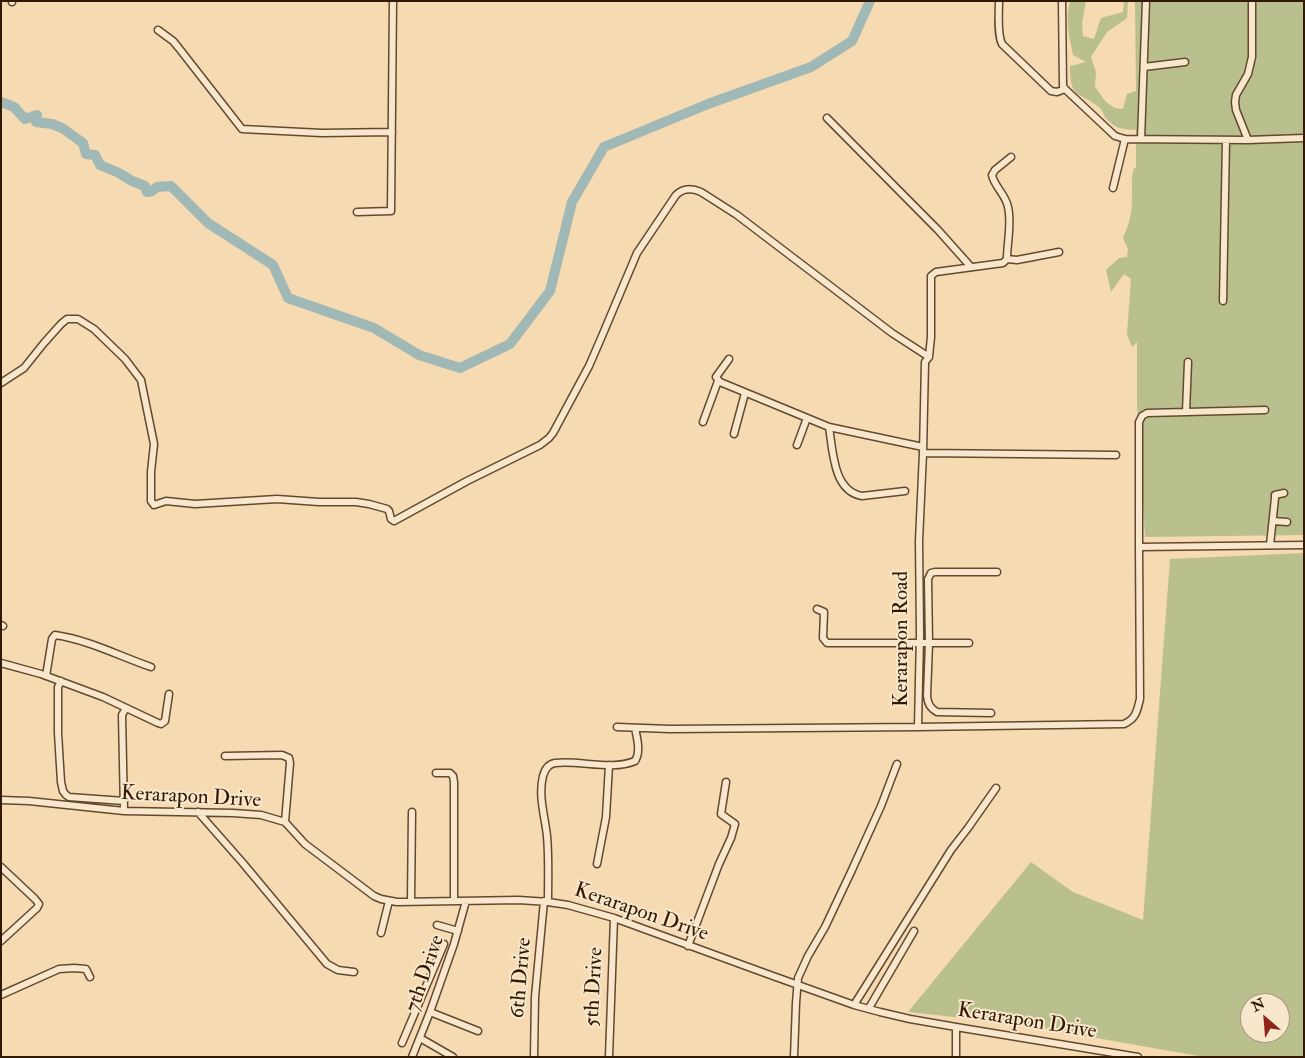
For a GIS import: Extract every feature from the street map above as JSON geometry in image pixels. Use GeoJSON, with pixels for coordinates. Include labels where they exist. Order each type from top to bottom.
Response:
{"type":"FeatureCollection","features":[{"type":"Feature","properties":{"kind":"street"},"geometry":{"type":"LineString","coordinates":[[357,212],[391,210],[393,1]]}},
{"type":"Feature","properties":{"kind":"street"},"geometry":{"type":"LineString","coordinates":[[999,1],[999,34],[1002,44],[1049,89],[1056,92],[1065,89]]}},
{"type":"Feature","properties":{"kind":"street"},"geometry":{"type":"LineString","coordinates":[[1062,1],[1063,86],[1115,136],[1125,139],[1248,140],[1304,138]]}},
{"type":"Feature","properties":{"kind":"street"},"geometry":{"type":"LineString","coordinates":[[1141,139],[1146,1]]}},
{"type":"Feature","properties":{"kind":"street"},"geometry":{"type":"LineString","coordinates":[[1248,140],[1236,110],[1235,102],[1236,95],[1248,74],[1252,57],[1252,1]]}},
{"type":"Feature","properties":{"kind":"street"},"geometry":{"type":"LineString","coordinates":[[158,30],[173,41],[242,129],[322,133],[392,132]]}},
{"type":"Feature","properties":{"kind":"street"},"geometry":{"type":"LineString","coordinates":[[1144,67],[1185,62]]}},
{"type":"Feature","properties":{"kind":"street"},"geometry":{"type":"LineString","coordinates":[[827,118],[938,230],[970,267],[1003,263],[1007,259],[1009,210],[1007,201],[992,175],[995,170],[1011,157]]}},
{"type":"Feature","properties":{"kind":"street"},"geometry":{"type":"LineString","coordinates":[[1113,188],[1125,139]]}},
{"type":"Feature","properties":{"kind":"street"},"geometry":{"type":"LineString","coordinates":[[1223,301],[1226,140]]}},
{"type":"Feature","properties":{"kind":"street"},"geometry":{"type":"LineString","coordinates":[[1,383],[24,368],[63,321],[69,318],[78,319],[94,329],[119,353],[141,380],[154,444],[151,472],[152,504],[157,505],[166,501],[195,504],[277,499],[356,502],[387,509],[391,519],[394,521],[540,445],[549,438],[588,366],[638,253],[673,199],[679,192],[691,189],[701,192],[737,215],[892,333],[928,357]]}},
{"type":"Feature","properties":{"kind":"street"},"geometry":{"type":"LineString","coordinates":[[1007,259],[1017,260],[1059,252]]}},
{"type":"Feature","properties":{"kind":"street","name":"Kerarapon Road"},"geometry":{"type":"LineString","coordinates":[[970,267],[936,272],[931,276],[931,337],[928,357],[925,362],[919,541],[918,728],[1124,724],[1132,720],[1137,713],[1140,699],[1139,547]]}},
{"type":"Feature","properties":{"kind":"street"},"geometry":{"type":"LineString","coordinates":[[703,422],[718,381],[716,378],[729,359]]}},
{"type":"Feature","properties":{"kind":"street"},"geometry":{"type":"LineString","coordinates":[[1186,412],[1188,362]]}},
{"type":"Feature","properties":{"kind":"street"},"geometry":{"type":"LineString","coordinates":[[718,381],[829,427],[923,450],[1116,455]]}},
{"type":"Feature","properties":{"kind":"street"},"geometry":{"type":"LineString","coordinates":[[734,434],[745,392]]}},
{"type":"Feature","properties":{"kind":"street"},"geometry":{"type":"LineString","coordinates":[[1265,410],[1147,413],[1139,420],[1139,547],[1304,544]]}},
{"type":"Feature","properties":{"kind":"street"},"geometry":{"type":"LineString","coordinates":[[797,445],[807,418]]}},
{"type":"Feature","properties":{"kind":"street"},"geometry":{"type":"LineString","coordinates":[[829,427],[838,473],[847,489],[853,494],[862,496],[905,491]]}},
{"type":"Feature","properties":{"kind":"street"},"geometry":{"type":"LineString","coordinates":[[1270,545],[1275,495],[1284,493]]}},
{"type":"Feature","properties":{"kind":"street"},"geometry":{"type":"LineString","coordinates":[[1272,521],[1287,522]]}},
{"type":"Feature","properties":{"kind":"street"},"geometry":{"type":"LineString","coordinates":[[991,713],[937,712],[930,708],[927,696],[929,643],[928,579],[929,575],[935,572],[997,572]]}},
{"type":"Feature","properties":{"kind":"street"},"geometry":{"type":"LineString","coordinates":[[817,609],[824,612],[823,638],[827,643],[968,643]]}},
{"type":"Feature","properties":{"kind":"street"},"geometry":{"type":"LineString","coordinates":[[46,676],[52,639],[55,635],[70,637],[107,649],[151,667]]}},
{"type":"Feature","properties":{"kind":"street"},"geometry":{"type":"LineString","coordinates":[[1,663],[62,681],[104,697],[160,724],[165,721],[167,715],[169,694]]}},
{"type":"Feature","properties":{"kind":"street"},"geometry":{"type":"LineString","coordinates":[[62,681],[58,687],[58,733],[63,791],[69,797],[124,801]]}},
{"type":"Feature","properties":{"kind":"street"},"geometry":{"type":"LineString","coordinates":[[124,811],[122,715],[126,708]]}},
{"type":"Feature","properties":{"kind":"street"},"geometry":{"type":"LineString","coordinates":[[617,727],[670,729],[918,728]]}},
{"type":"Feature","properties":{"kind":"street"},"geometry":{"type":"LineString","coordinates":[[597,864],[606,817],[610,765],[632,763],[637,759],[635,728]]}},
{"type":"Feature","properties":{"kind":"street"},"geometry":{"type":"LineString","coordinates":[[225,756],[282,755],[289,758],[285,822]]}},
{"type":"Feature","properties":{"kind":"street","name":"6th Drive"},"geometry":{"type":"LineString","coordinates":[[534,1057],[535,998],[546,901],[547,838],[542,806],[542,778],[545,769],[554,763],[575,762],[610,765]]}},
{"type":"Feature","properties":{"kind":"street"},"geometry":{"type":"LineString","coordinates":[[794,1057],[798,978],[825,927],[881,806],[897,764]]}},
{"type":"Feature","properties":{"kind":"street"},"geometry":{"type":"LineString","coordinates":[[436,773],[450,773],[453,776],[454,782],[454,901]]}},
{"type":"Feature","properties":{"kind":"street"},"geometry":{"type":"LineString","coordinates":[[688,946],[735,824],[721,814],[726,782]]}},
{"type":"Feature","properties":{"kind":"street"},"geometry":{"type":"LineString","coordinates":[[854,1005],[951,850],[996,788]]}},
{"type":"Feature","properties":{"kind":"street","name":"Kerarapon Drive"},"geometry":{"type":"LineString","coordinates":[[1,800],[124,811],[252,813],[285,822],[305,844],[358,885],[374,896],[389,901],[519,900],[546,901],[574,906],[614,918],[854,1005],[897,1016],[956,1027],[1138,1057]]}},
{"type":"Feature","properties":{"kind":"street"},"geometry":{"type":"LineString","coordinates":[[198,812],[279,905],[326,964],[338,970],[354,972]]}},
{"type":"Feature","properties":{"kind":"street"},"geometry":{"type":"LineString","coordinates":[[412,812],[412,901]]}},
{"type":"Feature","properties":{"kind":"street"},"geometry":{"type":"LineString","coordinates":[[1,867],[39,904],[1,941]]}},
{"type":"Feature","properties":{"kind":"street"},"geometry":{"type":"LineString","coordinates":[[381,933],[389,901]]}},
{"type":"Feature","properties":{"kind":"street","name":"7th Drive"},"geometry":{"type":"LineString","coordinates":[[412,1057],[458,932],[466,901]]}},
{"type":"Feature","properties":{"kind":"street","name":"5th Drive"},"geometry":{"type":"LineString","coordinates":[[609,1057],[614,918]]}},
{"type":"Feature","properties":{"kind":"street"},"geometry":{"type":"LineString","coordinates":[[437,925],[458,932]]}},
{"type":"Feature","properties":{"kind":"street"},"geometry":{"type":"LineString","coordinates":[[869,1008],[914,931]]}},
{"type":"Feature","properties":{"kind":"street"},"geometry":{"type":"LineString","coordinates":[[402,1043],[444,944]]}},
{"type":"Feature","properties":{"kind":"street"},"geometry":{"type":"LineString","coordinates":[[1,995],[59,969],[86,969],[90,977]]}},
{"type":"Feature","properties":{"kind":"street"},"geometry":{"type":"LineString","coordinates":[[428,982],[439,985]]}},
{"type":"Feature","properties":{"kind":"street"},"geometry":{"type":"LineString","coordinates":[[430,1012],[478,1031]]}},
{"type":"Feature","properties":{"kind":"street"},"geometry":{"type":"LineString","coordinates":[[956,1027],[956,1057]]}},
{"type":"Feature","properties":{"kind":"street"},"geometry":{"type":"LineString","coordinates":[[420,1038],[453,1057]]}},
{"type":"Feature","properties":{"kind":"green space"},"geometry":{"type":"Polygon","coordinates":[[[1070,1],[1086,1],[1082,23],[1083,36],[1094,39],[1101,18],[1123,12],[1124,1],[1128,1],[1127,18],[1107,32],[1091,57],[1096,72],[1095,87],[1106,102],[1115,108],[1123,109],[1127,94],[1136,91],[1135,1],[1304,1],[1304,535],[1145,537],[1137,405],[1137,342],[1132,347],[1127,334],[1131,279],[1124,274],[1111,292],[1106,270],[1119,258],[1127,257],[1128,249],[1123,238],[1131,210],[1132,177],[1134,168],[1136,168],[1136,130],[1122,129],[1115,126],[1105,117],[1099,107],[1081,96],[1074,89],[1070,77],[1070,66],[1086,62],[1073,55],[1068,21],[1070,1]]]}},
{"type":"Feature","properties":{"kind":"green space"},"geometry":{"type":"Polygon","coordinates":[[[1304,553],[1304,1057],[1204,1057],[1017,1024],[908,1012],[1031,862],[1073,892],[1143,920],[1170,559],[1304,553]]]}},
{"type":"Feature","properties":{"kind":"waterway"},"geometry":{"type":"LineString","coordinates":[[1,102],[14,107],[25,119],[37,115],[36,122],[52,124],[62,128],[83,143],[86,154],[95,155],[100,165],[145,186],[147,192],[157,187],[171,186],[208,223],[273,265],[288,298],[374,328],[419,355],[460,368],[510,344],[550,291],[572,202],[604,147],[708,104],[811,67],[852,41],[870,1]]}}]}
